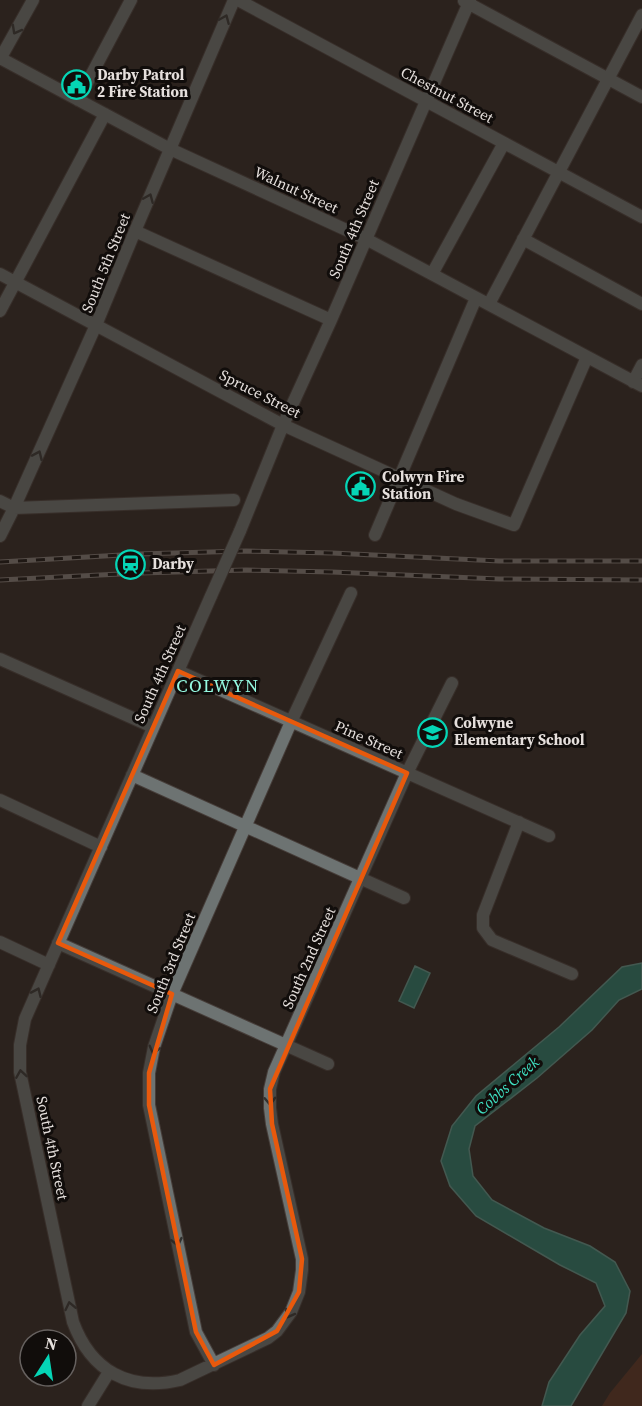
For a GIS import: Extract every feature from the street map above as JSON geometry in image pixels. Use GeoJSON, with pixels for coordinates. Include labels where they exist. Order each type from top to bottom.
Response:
{"type":"FeatureCollection","features":[{"type":"Feature","properties":{"kind":"street"},"geometry":{"type":"LineString","coordinates":[[0,59],[33,0]]}},
{"type":"Feature","properties":{"kind":"street"},"geometry":{"type":"LineString","coordinates":[[78,100],[131,0]]}},
{"type":"Feature","properties":{"kind":"street","name":"Chestnut Street"},"geometry":{"type":"LineString","coordinates":[[236,0],[642,217]]}},
{"type":"Feature","properties":{"kind":"street","name":"South 5th Street"},"geometry":{"type":"LineString","coordinates":[[0,536],[96,325],[236,0]]}},
{"type":"Feature","properties":{"kind":"street"},"geometry":{"type":"LineString","coordinates":[[467,1],[642,97]]}},
{"type":"Feature","properties":{"kind":"street","name":"South 4th Street"},"geometry":{"type":"LineString","coordinates":[[109,1372],[83,1345],[73,1322],[20,1072],[22,1030],[426,101],[467,1]]}},
{"type":"Feature","properties":{"kind":"street"},"geometry":{"type":"LineString","coordinates":[[489,304],[642,15]]}},
{"type":"Feature","properties":{"kind":"street","name":"Walnut Street"},"geometry":{"type":"LineString","coordinates":[[0,59],[170,149],[366,239],[638,384]]}},
{"type":"Feature","properties":{"kind":"street"},"geometry":{"type":"LineString","coordinates":[[0,311],[105,114]]}},
{"type":"Feature","properties":{"kind":"street"},"geometry":{"type":"LineString","coordinates":[[432,274],[504,143]]}},
{"type":"Feature","properties":{"kind":"street"},"geometry":{"type":"LineString","coordinates":[[135,231],[331,320]]}},
{"type":"Feature","properties":{"kind":"street"},"geometry":{"type":"LineString","coordinates":[[523,239],[642,304]]}},
{"type":"Feature","properties":{"kind":"street","name":"Spruce Street"},"geometry":{"type":"LineString","coordinates":[[0,274],[284,425],[456,504],[514,525],[587,357]]}},
{"type":"Feature","properties":{"kind":"street"},"geometry":{"type":"LineString","coordinates":[[375,535],[476,298]]}},
{"type":"Feature","properties":{"kind":"street"},"geometry":{"type":"LineString","coordinates":[[638,384],[642,365]]}},
{"type":"Feature","properties":{"kind":"street"},"geometry":{"type":"LineString","coordinates":[[0,501],[14,508],[234,500]]}},
{"type":"Feature","properties":{"kind":"street","name":"South 3rd Street"},"geometry":{"type":"LineString","coordinates":[[214,1365],[196,1332],[149,1105],[149,1073],[154,1047],[172,994],[291,722],[351,593]]}},
{"type":"Feature","properties":{"kind":"street"},"geometry":{"type":"LineString","coordinates":[[0,659],[153,727]]}},
{"type":"Feature","properties":{"kind":"street","name":"Pine Street"},"geometry":{"type":"LineString","coordinates":[[178,672],[549,836]]}},
{"type":"Feature","properties":{"kind":"street","name":"South 2nd Street"},"geometry":{"type":"LineString","coordinates":[[109,1372],[136,1382],[164,1384],[180,1380],[268,1338],[277,1331],[291,1312],[299,1292],[302,1258],[272,1124],[269,1097],[272,1080],[406,773],[452,683]]}},
{"type":"Feature","properties":{"kind":"street"},"geometry":{"type":"LineString","coordinates":[[132,775],[404,898]]}},
{"type":"Feature","properties":{"kind":"street"},"geometry":{"type":"LineString","coordinates":[[0,800],[101,847]]}},
{"type":"Feature","properties":{"kind":"street"},"geometry":{"type":"LineString","coordinates":[[519,822],[483,915],[483,928],[492,940],[572,974]]}},
{"type":"Feature","properties":{"kind":"street"},"geometry":{"type":"LineString","coordinates":[[0,942],[49,965]]}},
{"type":"Feature","properties":{"kind":"street"},"geometry":{"type":"LineString","coordinates":[[58,943],[328,1064]]}},
{"type":"Feature","properties":{"kind":"street"},"geometry":{"type":"LineString","coordinates":[[87,1406],[109,1372]]}},
{"type":"Feature","properties":{"kind":"highlighted area"},"geometry":{"type":"Polygon","coordinates":[[[178,671],[407,773],[270,1089],[272,1124],[302,1259],[299,1292],[277,1331],[214,1365],[196,1332],[149,1105],[149,1073],[172,994],[58,943],[178,671]]]}},
{"type":"Feature","properties":{"kind":"shaded area"},"geometry":{"type":"Polygon","coordinates":[[[642,1354],[642,1406],[602,1406],[610,1393],[642,1354]]]}},
{"type":"Feature","properties":{"kind":"water","name":"Cobbs Creek"},"geometry":{"type":"Polygon","coordinates":[[[642,963],[642,989],[619,1000],[592,1030],[537,1078],[475,1126],[469,1149],[473,1176],[492,1200],[544,1228],[590,1246],[615,1262],[630,1291],[626,1313],[571,1406],[542,1406],[549,1382],[580,1335],[605,1306],[596,1283],[560,1265],[476,1216],[450,1186],[441,1161],[452,1126],[476,1096],[559,1027],[622,967],[642,963]]]}},
{"type":"Feature","properties":{"kind":"water"},"geometry":{"type":"Polygon","coordinates":[[[415,966],[430,973],[414,1008],[399,1001],[415,966]]]}},
{"type":"Feature","properties":{"kind":"railway"},"geometry":{"type":"LineString","coordinates":[[0,562],[246,551],[499,561],[642,561]]}},
{"type":"Feature","properties":{"kind":"railway"},"geometry":{"type":"LineString","coordinates":[[0,580],[246,570],[499,579],[642,580]]}},
{"type":"Feature","properties":{"kind":"place","name":"Darby Patrol 2 Fire Station"},"geometry":{"type":"Point","coordinates":[76,84]}},
{"type":"Feature","properties":{"kind":"place","name":"Colwyn Fire Station"},"geometry":{"type":"Point","coordinates":[361,486]}},
{"type":"Feature","properties":{"kind":"place","name":"Darby"},"geometry":{"type":"Point","coordinates":[131,564]}},
{"type":"Feature","properties":{"kind":"place","name":"Colwyne Elementary School"},"geometry":{"type":"Point","coordinates":[433,732]}},
{"type":"Feature","properties":{"kind":"district","name":"COLWYN"},"geometry":{"type":"Point","coordinates":[218,686]}}]}
